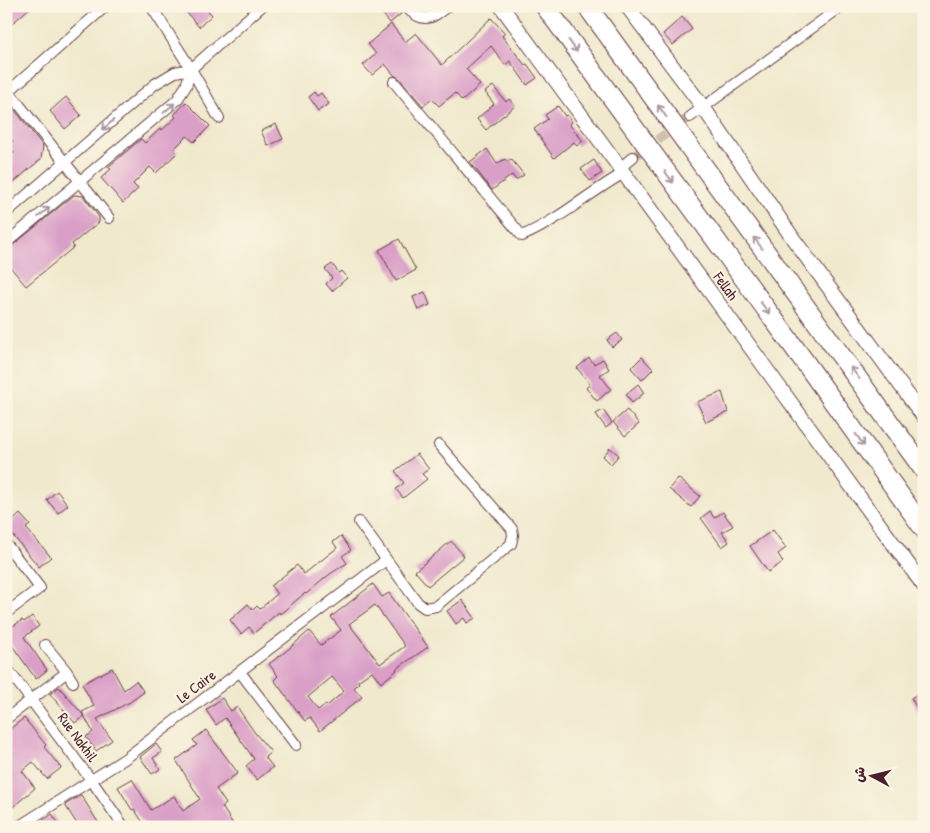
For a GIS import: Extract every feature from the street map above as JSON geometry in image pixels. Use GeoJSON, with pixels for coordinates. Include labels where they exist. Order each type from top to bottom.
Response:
{"type":"FeatureCollection","features":[{"type":"Feature","properties":{"kind":"highway"},"geometry":{"type":"LineString","coordinates":[[544,6],[807,365],[924,529]]}},
{"type":"Feature","properties":{"kind":"highway"},"geometry":{"type":"LineString","coordinates":[[587,6],[924,470]]}},
{"type":"Feature","properties":{"kind":"street"},"geometry":{"type":"LineString","coordinates":[[106,6],[8,90],[109,218]]}},
{"type":"Feature","properties":{"kind":"street"},"geometry":{"type":"LineString","coordinates":[[151,6],[219,118]]}},
{"type":"Feature","properties":{"kind":"street"},"geometry":{"type":"LineString","coordinates":[[6,213],[161,79],[175,72],[191,69],[262,6]]}},
{"type":"Feature","properties":{"kind":"street"},"geometry":{"type":"LineString","coordinates":[[404,6],[417,17],[428,19],[433,18],[448,6]]}},
{"type":"Feature","properties":{"kind":"street","name":"Fellah"},"geometry":{"type":"LineString","coordinates":[[501,6],[924,586]]}},
{"type":"Feature","properties":{"kind":"street"},"geometry":{"type":"LineString","coordinates":[[627,6],[703,107],[794,240],[924,417]]}},
{"type":"Feature","properties":{"kind":"street"},"geometry":{"type":"LineString","coordinates":[[690,117],[842,6]]}},
{"type":"Feature","properties":{"kind":"street"},"geometry":{"type":"LineString","coordinates":[[6,243],[177,100],[186,86],[191,69]]}},
{"type":"Feature","properties":{"kind":"street"},"geometry":{"type":"LineString","coordinates":[[394,82],[522,236],[547,224],[596,190],[622,170],[633,157]]}},
{"type":"Feature","properties":{"kind":"street"},"geometry":{"type":"LineString","coordinates":[[359,522],[418,603],[426,608],[436,606],[511,544],[512,529],[439,444]]}},
{"type":"Feature","properties":{"kind":"street"},"geometry":{"type":"LineString","coordinates":[[6,544],[40,588],[6,613]]}},
{"type":"Feature","properties":{"kind":"street","name":"Le Caire"},"geometry":{"type":"LineString","coordinates":[[21,826],[126,758],[386,560]]}},
{"type":"Feature","properties":{"kind":"street"},"geometry":{"type":"LineString","coordinates":[[45,645],[73,682]]}},
{"type":"Feature","properties":{"kind":"street","name":"Rue Nakhil"},"geometry":{"type":"LineString","coordinates":[[6,667],[92,781],[124,827]]}},
{"type":"Feature","properties":{"kind":"street"},"geometry":{"type":"LineString","coordinates":[[6,719],[67,672]]}},
{"type":"Feature","properties":{"kind":"street"},"geometry":{"type":"LineString","coordinates":[[240,672],[296,745]]}},
{"type":"Feature","properties":{"kind":"building"},"geometry":{"type":"Polygon","coordinates":[[[6,6],[32,6],[6,29],[6,6]]]}},
{"type":"Feature","properties":{"kind":"building"},"geometry":{"type":"Polygon","coordinates":[[[181,6],[204,6],[212,15],[199,27],[181,6]]]}},
{"type":"Feature","properties":{"kind":"building"},"geometry":{"type":"Polygon","coordinates":[[[376,6],[394,6],[401,14],[390,23],[376,6]]]}},
{"type":"Feature","properties":{"kind":"building"},"geometry":{"type":"Polygon","coordinates":[[[682,17],[692,29],[673,45],[663,34],[682,17]]]}},
{"type":"Feature","properties":{"kind":"building"},"geometry":{"type":"Polygon","coordinates":[[[491,18],[505,33],[502,36],[537,78],[527,85],[510,61],[505,65],[491,46],[466,69],[480,85],[462,101],[455,93],[439,106],[432,99],[423,106],[385,64],[372,75],[363,65],[376,54],[368,44],[391,24],[405,42],[416,33],[442,65],[491,18]]]}},
{"type":"Feature","properties":{"kind":"building"},"geometry":{"type":"Polygon","coordinates":[[[493,86],[506,102],[509,99],[515,106],[486,130],[477,119],[494,104],[485,92],[493,86]]]}},
{"type":"Feature","properties":{"kind":"building"},"geometry":{"type":"Polygon","coordinates":[[[314,92],[317,96],[321,93],[329,104],[318,111],[308,97],[314,92]]]}},
{"type":"Feature","properties":{"kind":"building"},"geometry":{"type":"Polygon","coordinates":[[[66,97],[81,115],[65,129],[50,111],[66,97]]]}},
{"type":"Feature","properties":{"kind":"building"},"geometry":{"type":"Polygon","coordinates":[[[6,99],[43,146],[41,159],[6,189],[6,160],[14,153],[8,145],[13,141],[6,134],[6,99]]]}},
{"type":"Feature","properties":{"kind":"building"},"geometry":{"type":"Polygon","coordinates":[[[186,102],[210,126],[194,142],[187,136],[174,149],[177,153],[156,173],[150,167],[133,184],[138,189],[123,203],[101,178],[111,169],[108,167],[141,139],[145,143],[161,128],[162,130],[176,117],[174,115],[186,102]]]}},
{"type":"Feature","properties":{"kind":"building"},"geometry":{"type":"Polygon","coordinates":[[[558,106],[572,122],[569,124],[583,141],[577,146],[574,142],[554,158],[534,129],[548,119],[545,115],[558,106]]]}},
{"type":"Feature","properties":{"kind":"building"},"geometry":{"type":"Polygon","coordinates":[[[276,124],[283,139],[268,146],[261,131],[276,124]]]}},
{"type":"Feature","properties":{"kind":"building"},"geometry":{"type":"Polygon","coordinates":[[[487,149],[497,164],[505,159],[507,162],[511,159],[524,175],[516,180],[512,175],[492,190],[470,162],[487,149]]]}},
{"type":"Feature","properties":{"kind":"building"},"geometry":{"type":"Polygon","coordinates":[[[594,160],[602,173],[590,181],[581,169],[594,160]]]}},
{"type":"Feature","properties":{"kind":"building"},"geometry":{"type":"Polygon","coordinates":[[[74,195],[83,196],[99,217],[99,222],[72,244],[74,247],[26,286],[6,262],[7,250],[74,195]]]}},
{"type":"Feature","properties":{"kind":"building"},"geometry":{"type":"Polygon","coordinates":[[[399,239],[416,270],[396,281],[379,250],[399,239]]]}},
{"type":"Feature","properties":{"kind":"building"},"geometry":{"type":"Polygon","coordinates":[[[332,264],[339,273],[341,271],[347,278],[332,291],[326,284],[332,278],[325,269],[332,264]]]}},
{"type":"Feature","properties":{"kind":"building"},"geometry":{"type":"Polygon","coordinates":[[[425,292],[430,305],[418,310],[413,297],[425,292]]]}},
{"type":"Feature","properties":{"kind":"building"},"geometry":{"type":"Polygon","coordinates":[[[617,333],[622,340],[612,347],[607,340],[617,333]]]}},
{"type":"Feature","properties":{"kind":"building"},"geometry":{"type":"Polygon","coordinates":[[[642,357],[653,369],[642,380],[631,368],[642,357]]]}},
{"type":"Feature","properties":{"kind":"building"},"geometry":{"type":"Polygon","coordinates":[[[589,358],[594,364],[603,359],[609,369],[600,375],[611,389],[597,401],[586,388],[590,384],[577,368],[589,358]]]}},
{"type":"Feature","properties":{"kind":"building"},"geometry":{"type":"Polygon","coordinates":[[[638,384],[644,393],[632,403],[626,394],[638,384]]]}},
{"type":"Feature","properties":{"kind":"building"},"geometry":{"type":"Polygon","coordinates":[[[722,392],[728,412],[706,422],[697,402],[722,392]]]}},
{"type":"Feature","properties":{"kind":"building"},"geometry":{"type":"Polygon","coordinates":[[[603,410],[612,423],[606,428],[596,414],[603,410]]]}},
{"type":"Feature","properties":{"kind":"building"},"geometry":{"type":"Polygon","coordinates":[[[627,410],[639,424],[625,436],[613,422],[627,410]]]}},
{"type":"Feature","properties":{"kind":"building"},"geometry":{"type":"Polygon","coordinates":[[[610,448],[619,455],[611,464],[603,456],[610,448]]]}},
{"type":"Feature","properties":{"kind":"building"},"geometry":{"type":"Polygon","coordinates":[[[417,454],[429,469],[422,474],[427,479],[403,498],[396,489],[404,483],[395,471],[417,454]]]}},
{"type":"Feature","properties":{"kind":"building"},"geometry":{"type":"Polygon","coordinates":[[[678,478],[700,496],[691,507],[669,489],[678,478]]]}},
{"type":"Feature","properties":{"kind":"building"},"geometry":{"type":"Polygon","coordinates":[[[57,491],[68,505],[58,513],[47,500],[57,491]]]}},
{"type":"Feature","properties":{"kind":"building"},"geometry":{"type":"Polygon","coordinates":[[[710,511],[714,518],[723,512],[733,526],[722,532],[729,542],[722,547],[701,518],[710,511]]]}},
{"type":"Feature","properties":{"kind":"building"},"geometry":{"type":"Polygon","coordinates":[[[20,514],[30,525],[26,528],[51,557],[39,567],[6,527],[20,514]]]}},
{"type":"Feature","properties":{"kind":"building"},"geometry":{"type":"Polygon","coordinates":[[[773,530],[786,548],[778,554],[783,562],[768,572],[750,546],[773,530]]]}},
{"type":"Feature","properties":{"kind":"building"},"geometry":{"type":"Polygon","coordinates":[[[341,536],[351,550],[342,556],[347,563],[305,593],[280,614],[279,612],[254,633],[249,627],[241,634],[230,620],[248,604],[253,610],[257,606],[260,609],[277,594],[271,586],[297,565],[304,574],[337,548],[333,542],[341,536]]]}},
{"type":"Feature","properties":{"kind":"building"},"geometry":{"type":"Polygon","coordinates":[[[451,541],[464,556],[428,586],[415,571],[451,541]]]}},
{"type":"Feature","properties":{"kind":"building"},"geometry":{"type":"Polygon","coordinates":[[[373,584],[382,597],[389,593],[428,647],[396,669],[381,683],[372,671],[358,681],[359,683],[354,688],[362,697],[320,731],[310,718],[305,721],[274,680],[278,676],[269,664],[309,631],[321,645],[336,634],[341,630],[331,617],[373,584]],[[375,605],[349,624],[380,664],[405,646],[375,605]],[[332,677],[308,697],[318,710],[326,704],[327,706],[344,691],[332,677]]]}},
{"type":"Feature","properties":{"kind":"building"},"geometry":{"type":"Polygon","coordinates":[[[462,600],[475,618],[467,623],[464,618],[456,624],[447,611],[462,600]]]}},
{"type":"Feature","properties":{"kind":"building"},"geometry":{"type":"Polygon","coordinates":[[[32,616],[39,626],[24,637],[47,670],[36,679],[6,637],[6,631],[22,620],[24,622],[32,616]]]}},
{"type":"Feature","properties":{"kind":"building"},"geometry":{"type":"Polygon","coordinates":[[[112,668],[124,690],[136,681],[144,692],[130,702],[97,719],[112,740],[96,751],[86,737],[93,732],[82,712],[94,706],[82,684],[112,668]]]}},
{"type":"Feature","properties":{"kind":"building"},"geometry":{"type":"Polygon","coordinates":[[[59,687],[84,716],[75,723],[50,694],[59,687]]]}},
{"type":"Feature","properties":{"kind":"building"},"geometry":{"type":"Polygon","coordinates":[[[924,690],[924,720],[911,698],[924,690]]]}},
{"type":"Feature","properties":{"kind":"building"},"geometry":{"type":"Polygon","coordinates":[[[222,698],[231,711],[237,707],[271,752],[265,757],[273,767],[257,780],[246,766],[254,759],[225,718],[216,725],[206,710],[222,698]]]}},
{"type":"Feature","properties":{"kind":"building"},"geometry":{"type":"Polygon","coordinates":[[[24,718],[46,745],[44,747],[61,768],[47,779],[33,762],[22,771],[35,788],[13,807],[6,799],[6,732],[24,718]]]}},
{"type":"Feature","properties":{"kind":"building"},"geometry":{"type":"Polygon","coordinates":[[[206,730],[238,773],[216,789],[226,804],[222,807],[235,827],[146,827],[134,809],[132,810],[118,787],[132,779],[151,810],[174,796],[183,811],[200,799],[176,760],[197,745],[193,740],[206,730]]]}},
{"type":"Feature","properties":{"kind":"building"},"geometry":{"type":"Polygon","coordinates":[[[156,744],[162,752],[153,758],[160,769],[152,774],[140,757],[156,744]]]}},
{"type":"Feature","properties":{"kind":"building"},"geometry":{"type":"Polygon","coordinates":[[[81,795],[101,827],[79,827],[65,805],[81,795]]]}},
{"type":"Feature","properties":{"kind":"building"},"geometry":{"type":"Polygon","coordinates":[[[52,814],[61,827],[34,827],[52,814]]]}},
{"type":"Feature","properties":{"kind":"tunnel"},"geometry":{"type":"LineString","coordinates":[[633,157],[690,117]]}}]}
